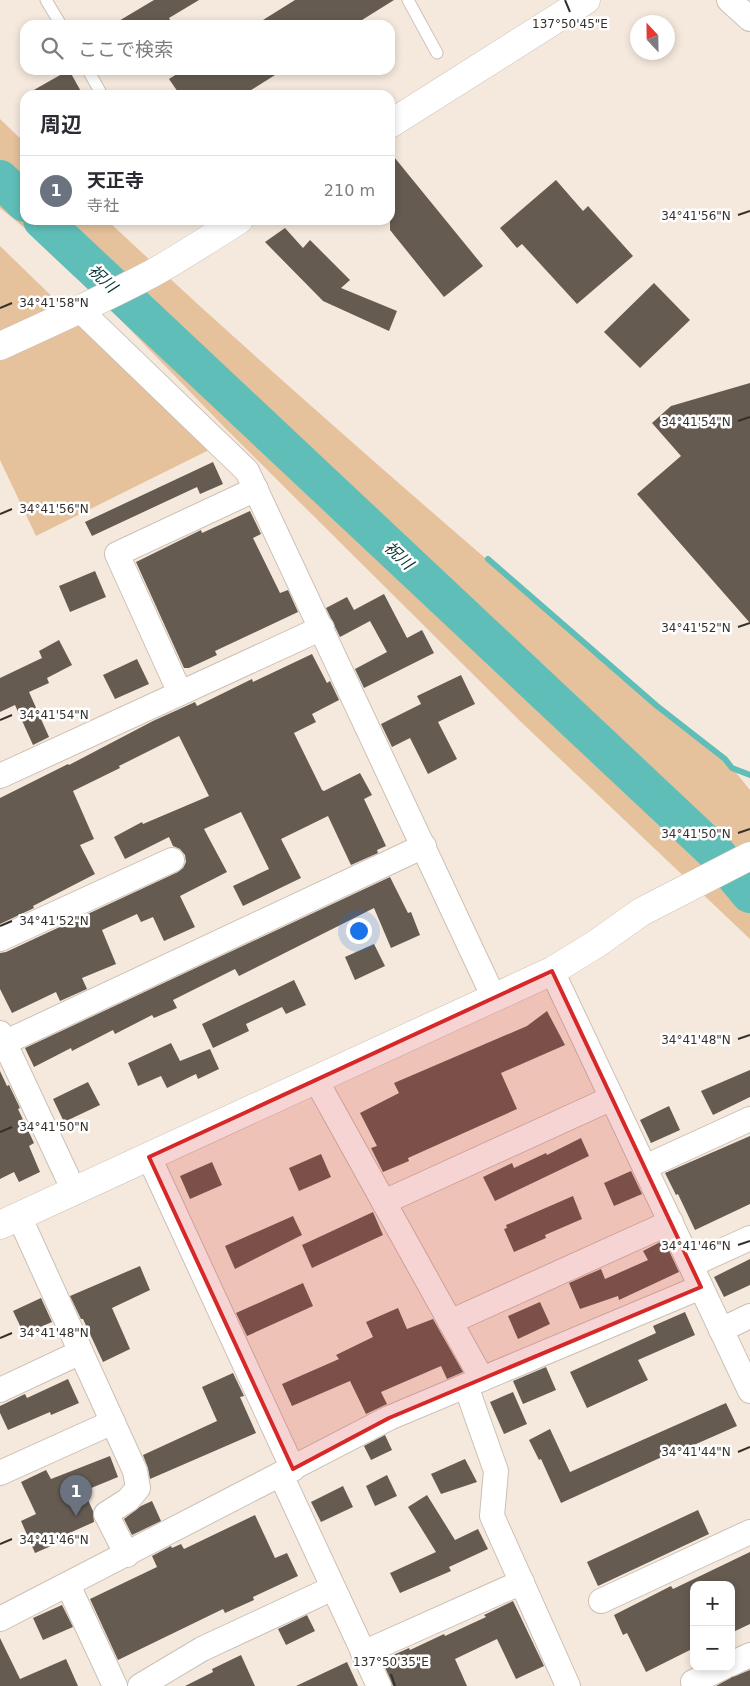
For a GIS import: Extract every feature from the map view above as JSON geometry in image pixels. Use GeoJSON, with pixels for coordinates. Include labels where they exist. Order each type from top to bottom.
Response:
{"type":"FeatureCollection","features":[{"type":"Feature","properties":{"kind":"street"},"geometry":{"type":"LineString","coordinates":[[395,121],[586,0]]}},
{"type":"Feature","properties":{"kind":"street"},"geometry":{"type":"LineString","coordinates":[[729,0],[750,18]]}},
{"type":"Feature","properties":{"kind":"street"},"geometry":{"type":"LineString","coordinates":[[0,346],[83,308],[150,274],[231,225]]}},
{"type":"Feature","properties":{"kind":"street"},"geometry":{"type":"LineString","coordinates":[[83,308],[247,471],[494,998]]}},
{"type":"Feature","properties":{"kind":"street"},"geometry":{"type":"LineString","coordinates":[[180,693],[117,554],[256,489]]}},
{"type":"Feature","properties":{"kind":"street"},"geometry":{"type":"LineString","coordinates":[[0,776],[322,628]]}},
{"type":"Feature","properties":{"kind":"street"},"geometry":{"type":"LineString","coordinates":[[74,1191],[4,1050],[424,846]]}},
{"type":"Feature","properties":{"kind":"street"},"geometry":{"type":"LineString","coordinates":[[127,1555],[106,1514],[128,1500],[138,1488],[135,1470],[81,1352],[10,1220],[552,971],[596,944],[641,912],[750,856]]}},
{"type":"Feature","properties":{"kind":"street"},"geometry":{"type":"LineString","coordinates":[[0,939],[172,860]]}},
{"type":"Feature","properties":{"kind":"street"},"geometry":{"type":"LineString","coordinates":[[552,971],[750,1391]]}},
{"type":"Feature","properties":{"kind":"street"},"geometry":{"type":"LineString","coordinates":[[316,1080],[450,1322],[474,1382],[496,1471],[492,1516],[568,1686]]}},
{"type":"Feature","properties":{"kind":"street"},"geometry":{"type":"LineString","coordinates":[[384,1202],[612,1098]]}},
{"type":"Feature","properties":{"kind":"street"},"geometry":{"type":"LineString","coordinates":[[645,1167],[750,1119]]}},
{"type":"Feature","properties":{"kind":"street"},"geometry":{"type":"LineString","coordinates":[[149,1157],[287,1472],[333,1588],[379,1686]]}},
{"type":"Feature","properties":{"kind":"street"},"geometry":{"type":"LineString","coordinates":[[450,1322],[671,1222]]}},
{"type":"Feature","properties":{"kind":"street"},"geometry":{"type":"LineString","coordinates":[[691,1265],[750,1238]]}},
{"type":"Feature","properties":{"kind":"street"},"geometry":{"type":"LineString","coordinates":[[0,1619],[389,1418],[701,1287]]}},
{"type":"Feature","properties":{"kind":"street"},"geometry":{"type":"LineString","coordinates":[[721,1330],[750,1316]]}},
{"type":"Feature","properties":{"kind":"street"},"geometry":{"type":"LineString","coordinates":[[0,1390],[81,1352]]}},
{"type":"Feature","properties":{"kind":"street"},"geometry":{"type":"LineString","coordinates":[[0,1473],[113,1422]]}},
{"type":"Feature","properties":{"kind":"street"},"geometry":{"type":"LineString","coordinates":[[601,1601],[750,1532]]}},
{"type":"Feature","properties":{"kind":"street"},"geometry":{"type":"LineString","coordinates":[[364,1653],[522,1582]]}},
{"type":"Feature","properties":{"kind":"street"},"geometry":{"type":"LineString","coordinates":[[68,1585],[115,1686]]}},
{"type":"Feature","properties":{"kind":"street"},"geometry":{"type":"LineString","coordinates":[[140,1686],[202,1649],[333,1588]]}},
{"type":"Feature","properties":{"kind":"street"},"geometry":{"type":"LineString","coordinates":[[735,1662],[750,1655]]}},
{"type":"Feature","properties":{"kind":"street"},"geometry":{"type":"LineString","coordinates":[[693,1682],[716,1671]]}},
{"type":"Feature","properties":{"kind":"lane"},"geometry":{"type":"LineString","coordinates":[[46,0],[58,20]]}},
{"type":"Feature","properties":{"kind":"lane"},"geometry":{"type":"LineString","coordinates":[[408,0],[437,53]]}},
{"type":"Feature","properties":{"kind":"lane"},"geometry":{"type":"LineString","coordinates":[[91,75],[99,90]]}},
{"type":"Feature","properties":{"kind":"highlighted area"},"geometry":{"type":"Polygon","coordinates":[[[552,971],[701,1287],[389,1418],[293,1469],[149,1157],[552,971]]]}},
{"type":"Feature","properties":{"kind":"shaded area"},"geometry":{"type":"Polygon","coordinates":[[[0,119],[20,138],[20,224],[0,208],[0,119]]]}},
{"type":"Feature","properties":{"kind":"shaded area"},"geometry":{"type":"Polygon","coordinates":[[[21,225],[112,225],[248,350],[391,476],[681,726],[725,759],[750,790],[750,939],[520,721],[226,429],[57,254],[21,225]]]}},
{"type":"Feature","properties":{"kind":"shaded area"},"geometry":{"type":"Polygon","coordinates":[[[0,246],[70,314],[219,445],[36,536],[0,460],[0,246]]]}},
{"type":"Feature","properties":{"kind":"building"},"geometry":{"type":"Polygon","coordinates":[[[154,0],[199,0],[169,18],[170,20],[120,20],[154,0]]]}},
{"type":"Feature","properties":{"kind":"building"},"geometry":{"type":"Polygon","coordinates":[[[295,0],[394,0],[362,20],[263,20],[295,0]]]}},
{"type":"Feature","properties":{"kind":"building"},"geometry":{"type":"Polygon","coordinates":[[[60,75],[72,75],[80,90],[34,90],[60,75]]]}},
{"type":"Feature","properties":{"kind":"building"},"geometry":{"type":"Polygon","coordinates":[[[175,75],[275,75],[251,90],[177,90],[169,79],[175,75]]]}},
{"type":"Feature","properties":{"kind":"building"},"geometry":{"type":"Polygon","coordinates":[[[395,158],[483,266],[444,297],[390,230],[390,225],[395,225],[395,158]]]}},
{"type":"Feature","properties":{"kind":"building"},"geometry":{"type":"Polygon","coordinates":[[[556,180],[583,211],[588,206],[633,256],[577,304],[522,244],[517,248],[500,228],[556,180]]]}},
{"type":"Feature","properties":{"kind":"building"},"geometry":{"type":"Polygon","coordinates":[[[285,228],[303,248],[310,240],[350,280],[341,288],[397,311],[389,331],[323,301],[265,242],[285,228]]]}},
{"type":"Feature","properties":{"kind":"building"},"geometry":{"type":"Polygon","coordinates":[[[654,283],[690,320],[640,368],[604,332],[654,283]]]}},
{"type":"Feature","properties":{"kind":"building"},"geometry":{"type":"Polygon","coordinates":[[[750,383],[750,623],[637,494],[681,456],[652,423],[671,406],[750,383]]]}},
{"type":"Feature","properties":{"kind":"building"},"geometry":{"type":"Polygon","coordinates":[[[213,462],[223,484],[200,494],[197,487],[92,536],[85,522],[213,462]]]}},
{"type":"Feature","properties":{"kind":"building"},"geometry":{"type":"Polygon","coordinates":[[[250,511],[261,534],[253,538],[280,593],[288,590],[298,612],[215,651],[217,655],[189,668],[184,668],[136,562],[201,530],[202,533],[250,511]]]}},
{"type":"Feature","properties":{"kind":"building"},"geometry":{"type":"Polygon","coordinates":[[[95,571],[106,597],[70,612],[59,586],[95,571]]]}},
{"type":"Feature","properties":{"kind":"building"},"geometry":{"type":"Polygon","coordinates":[[[384,594],[407,638],[422,630],[434,653],[364,688],[355,669],[387,652],[370,621],[340,637],[326,608],[347,597],[354,610],[384,594]]]}},
{"type":"Feature","properties":{"kind":"building"},"geometry":{"type":"Polygon","coordinates":[[[59,640],[72,665],[47,678],[49,683],[29,692],[49,737],[33,745],[15,705],[0,712],[0,678],[42,658],[39,651],[59,640]]]}},
{"type":"Feature","properties":{"kind":"building"},"geometry":{"type":"Polygon","coordinates":[[[312,654],[327,683],[330,681],[339,700],[312,714],[316,722],[294,733],[322,790],[324,791],[360,773],[372,795],[364,799],[386,846],[377,850],[378,853],[351,865],[328,816],[281,839],[301,878],[243,906],[233,886],[269,869],[241,812],[204,829],[227,872],[180,896],[195,927],[164,941],[153,917],[141,922],[137,914],[102,930],[116,964],[82,978],[87,989],[60,1001],[56,992],[12,1013],[0,989],[0,953],[6,952],[178,872],[186,862],[185,855],[180,849],[173,846],[169,837],[125,859],[114,837],[142,822],[143,824],[209,796],[179,736],[73,791],[94,839],[80,845],[95,874],[33,906],[34,908],[0,924],[0,798],[69,765],[153,721],[195,702],[197,706],[252,679],[253,682],[312,654]]]}},
{"type":"Feature","properties":{"kind":"building"},"geometry":{"type":"Polygon","coordinates":[[[137,659],[149,684],[115,699],[103,675],[137,659]]]}},
{"type":"Feature","properties":{"kind":"building"},"geometry":{"type":"Polygon","coordinates":[[[461,675],[475,704],[438,722],[457,759],[428,774],[410,738],[392,747],[381,724],[421,704],[417,696],[461,675]]]}},
{"type":"Feature","properties":{"kind":"building"},"geometry":{"type":"Polygon","coordinates":[[[390,877],[408,913],[411,912],[420,935],[391,948],[374,908],[239,976],[235,969],[173,1000],[177,1008],[154,1018],[152,1015],[115,1034],[113,1030],[72,1051],[71,1048],[34,1067],[25,1048],[390,877]]]}},
{"type":"Feature","properties":{"kind":"building"},"geometry":{"type":"Polygon","coordinates":[[[374,944],[385,966],[355,980],[345,957],[374,944]]]}},
{"type":"Feature","properties":{"kind":"building"},"geometry":{"type":"Polygon","coordinates":[[[294,980],[306,1005],[286,1014],[282,1007],[246,1024],[249,1031],[213,1048],[202,1024],[294,980]]]}},
{"type":"Feature","properties":{"kind":"building"},"geometry":{"type":"Polygon","coordinates":[[[547,1011],[565,1045],[501,1073],[517,1109],[408,1158],[409,1161],[383,1172],[371,1148],[377,1146],[360,1113],[399,1093],[394,1083],[527,1026],[547,1011]]]}},
{"type":"Feature","properties":{"kind":"building"},"geometry":{"type":"Polygon","coordinates":[[[171,1043],[180,1061],[210,1049],[219,1069],[198,1079],[196,1074],[167,1088],[161,1076],[138,1086],[128,1063],[171,1043]]]}},
{"type":"Feature","properties":{"kind":"building"},"geometry":{"type":"Polygon","coordinates":[[[750,1070],[750,1097],[713,1115],[701,1091],[750,1070]]]}},
{"type":"Feature","properties":{"kind":"building"},"geometry":{"type":"Polygon","coordinates":[[[0,1071],[20,1108],[18,1109],[34,1143],[29,1146],[40,1172],[19,1182],[14,1172],[0,1179],[0,1071]]]}},
{"type":"Feature","properties":{"kind":"building"},"geometry":{"type":"Polygon","coordinates":[[[88,1082],[100,1105],[64,1122],[53,1099],[88,1082]]]}},
{"type":"Feature","properties":{"kind":"building"},"geometry":{"type":"Polygon","coordinates":[[[669,1106],[680,1130],[651,1143],[640,1120],[669,1106]]]}},
{"type":"Feature","properties":{"kind":"building"},"geometry":{"type":"Polygon","coordinates":[[[750,1136],[750,1204],[695,1230],[678,1194],[676,1195],[665,1173],[750,1136]]]}},
{"type":"Feature","properties":{"kind":"building"},"geometry":{"type":"Polygon","coordinates":[[[581,1138],[589,1156],[495,1201],[483,1177],[512,1163],[514,1168],[546,1153],[547,1155],[581,1138]]]}},
{"type":"Feature","properties":{"kind":"building"},"geometry":{"type":"Polygon","coordinates":[[[321,1154],[331,1177],[299,1191],[289,1168],[321,1154]]]}},
{"type":"Feature","properties":{"kind":"building"},"geometry":{"type":"Polygon","coordinates":[[[212,1162],[222,1185],[190,1199],[180,1176],[212,1162]]]}},
{"type":"Feature","properties":{"kind":"building"},"geometry":{"type":"Polygon","coordinates":[[[631,1171],[642,1194],[614,1206],[604,1183],[631,1171]]]}},
{"type":"Feature","properties":{"kind":"building"},"geometry":{"type":"Polygon","coordinates":[[[573,1196],[582,1219],[545,1235],[546,1238],[514,1252],[504,1229],[507,1228],[506,1225],[573,1196]]]}},
{"type":"Feature","properties":{"kind":"building"},"geometry":{"type":"Polygon","coordinates":[[[373,1212],[383,1235],[312,1268],[302,1245],[373,1212]]]}},
{"type":"Feature","properties":{"kind":"building"},"geometry":{"type":"Polygon","coordinates":[[[293,1216],[302,1235],[235,1269],[225,1246],[293,1216]]]}},
{"type":"Feature","properties":{"kind":"building"},"geometry":{"type":"Polygon","coordinates":[[[664,1240],[679,1272],[619,1300],[618,1296],[580,1309],[569,1283],[601,1269],[605,1279],[648,1260],[643,1251],[664,1240]]]}},
{"type":"Feature","properties":{"kind":"building"},"geometry":{"type":"Polygon","coordinates":[[[750,1259],[750,1285],[724,1297],[714,1277],[750,1259]]]}},
{"type":"Feature","properties":{"kind":"building"},"geometry":{"type":"Polygon","coordinates":[[[140,1266],[150,1290],[112,1308],[130,1349],[103,1362],[70,1296],[140,1266]]]}},
{"type":"Feature","properties":{"kind":"building"},"geometry":{"type":"Polygon","coordinates":[[[303,1283],[313,1306],[247,1336],[236,1313],[303,1283]]]}},
{"type":"Feature","properties":{"kind":"building"},"geometry":{"type":"Polygon","coordinates":[[[41,1298],[52,1322],[24,1334],[13,1311],[41,1298]]]}},
{"type":"Feature","properties":{"kind":"building"},"geometry":{"type":"Polygon","coordinates":[[[540,1302],[550,1324],[518,1339],[508,1316],[540,1302]]]}},
{"type":"Feature","properties":{"kind":"building"},"geometry":{"type":"Polygon","coordinates":[[[398,1308],[407,1329],[433,1319],[463,1372],[447,1379],[441,1366],[381,1392],[387,1404],[366,1414],[350,1381],[292,1406],[282,1384],[339,1359],[336,1355],[373,1337],[366,1322],[398,1308]]]}},
{"type":"Feature","properties":{"kind":"building"},"geometry":{"type":"Polygon","coordinates":[[[685,1312],[695,1335],[638,1360],[648,1380],[587,1408],[570,1372],[656,1333],[653,1326],[685,1312]]]}},
{"type":"Feature","properties":{"kind":"building"},"geometry":{"type":"Polygon","coordinates":[[[546,1367],[556,1390],[523,1404],[513,1381],[546,1367]]]}},
{"type":"Feature","properties":{"kind":"building"},"geometry":{"type":"Polygon","coordinates":[[[233,1373],[244,1396],[240,1397],[256,1433],[150,1479],[143,1455],[217,1421],[202,1387],[233,1373]]]}},
{"type":"Feature","properties":{"kind":"building"},"geometry":{"type":"Polygon","coordinates":[[[68,1379],[79,1403],[51,1415],[50,1412],[8,1430],[0,1413],[0,1406],[25,1394],[27,1398],[68,1379]]]}},
{"type":"Feature","properties":{"kind":"building"},"geometry":{"type":"Polygon","coordinates":[[[513,1392],[527,1424],[504,1434],[490,1402],[513,1392]]]}},
{"type":"Feature","properties":{"kind":"building"},"geometry":{"type":"Polygon","coordinates":[[[726,1403],[737,1426],[687,1448],[686,1446],[561,1503],[541,1459],[539,1460],[529,1440],[550,1429],[570,1472],[726,1403]]]}},
{"type":"Feature","properties":{"kind":"building"},"geometry":{"type":"Polygon","coordinates":[[[385,1435],[392,1450],[371,1460],[364,1446],[385,1435]]]}},
{"type":"Feature","properties":{"kind":"building"},"geometry":{"type":"Polygon","coordinates":[[[110,1456],[118,1477],[84,1491],[93,1511],[94,1522],[56,1539],[58,1543],[35,1553],[21,1521],[36,1514],[21,1482],[46,1470],[51,1479],[110,1456]]]}},
{"type":"Feature","properties":{"kind":"building"},"geometry":{"type":"Polygon","coordinates":[[[465,1459],[477,1482],[441,1494],[431,1474],[465,1459]]]}},
{"type":"Feature","properties":{"kind":"building"},"geometry":{"type":"Polygon","coordinates":[[[387,1475],[397,1496],[375,1506],[366,1486],[387,1475]]]}},
{"type":"Feature","properties":{"kind":"building"},"geometry":{"type":"Polygon","coordinates":[[[343,1486],[353,1507],[321,1522],[311,1502],[343,1486]]]}},
{"type":"Feature","properties":{"kind":"building"},"geometry":{"type":"Polygon","coordinates":[[[427,1495],[455,1540],[478,1529],[488,1549],[449,1567],[451,1571],[400,1593],[390,1573],[436,1552],[408,1507],[427,1495]]]}},
{"type":"Feature","properties":{"kind":"building"},"geometry":{"type":"Polygon","coordinates":[[[152,1501],[161,1521],[132,1535],[124,1519],[141,1506],[152,1501]]]}},
{"type":"Feature","properties":{"kind":"building"},"geometry":{"type":"Polygon","coordinates":[[[698,1510],[709,1534],[598,1586],[587,1562],[698,1510]]]}},
{"type":"Feature","properties":{"kind":"building"},"geometry":{"type":"Polygon","coordinates":[[[255,1515],[275,1558],[287,1553],[298,1576],[253,1597],[254,1600],[225,1613],[223,1609],[118,1660],[90,1599],[157,1567],[152,1556],[171,1546],[172,1548],[181,1544],[184,1549],[255,1515]]]}},
{"type":"Feature","properties":{"kind":"building"},"geometry":{"type":"Polygon","coordinates":[[[750,1552],[750,1624],[735,1631],[735,1581],[690,1581],[690,1650],[646,1672],[627,1633],[623,1635],[614,1615],[671,1586],[673,1589],[750,1552]]]}},
{"type":"Feature","properties":{"kind":"building"},"geometry":{"type":"Polygon","coordinates":[[[513,1601],[544,1666],[516,1679],[497,1639],[455,1659],[467,1686],[393,1686],[382,1660],[409,1648],[410,1650],[444,1634],[445,1636],[486,1617],[484,1615],[513,1601]]]}},
{"type":"Feature","properties":{"kind":"building"},"geometry":{"type":"Polygon","coordinates":[[[62,1605],[73,1627],[43,1640],[33,1618],[62,1605]]]}},
{"type":"Feature","properties":{"kind":"building"},"geometry":{"type":"Polygon","coordinates":[[[307,1615],[315,1631],[286,1645],[278,1629],[307,1615]]]}},
{"type":"Feature","properties":{"kind":"building"},"geometry":{"type":"Polygon","coordinates":[[[0,1638],[20,1679],[66,1659],[78,1686],[0,1686],[0,1638]]]}},
{"type":"Feature","properties":{"kind":"building"},"geometry":{"type":"Polygon","coordinates":[[[241,1655],[255,1686],[185,1686],[213,1672],[212,1669],[241,1655]]]}},
{"type":"Feature","properties":{"kind":"building"},"geometry":{"type":"Polygon","coordinates":[[[347,1662],[358,1686],[296,1686],[347,1662]]]}},
{"type":"Feature","properties":{"kind":"building"},"geometry":{"type":"Polygon","coordinates":[[[750,1670],[750,1686],[716,1686],[732,1677],[750,1670]]]}},
{"type":"Feature","properties":{"kind":"waterway","name":"祝川"},"geometry":{"type":"LineString","coordinates":[[0,179],[20,198]]}},
{"type":"Feature","properties":{"kind":"waterway","name":"祝川"},"geometry":{"type":"LineString","coordinates":[[47,225],[716,853],[750,894]]}},
{"type":"Feature","properties":{"kind":"waterway"},"geometry":{"type":"LineString","coordinates":[[488,559],[657,706],[725,759],[732,768],[750,775]]}},
{"type":"Feature","properties":{"kind":"place","name":"天正寺"},"geometry":{"type":"Point","coordinates":[76,1516]}}]}
